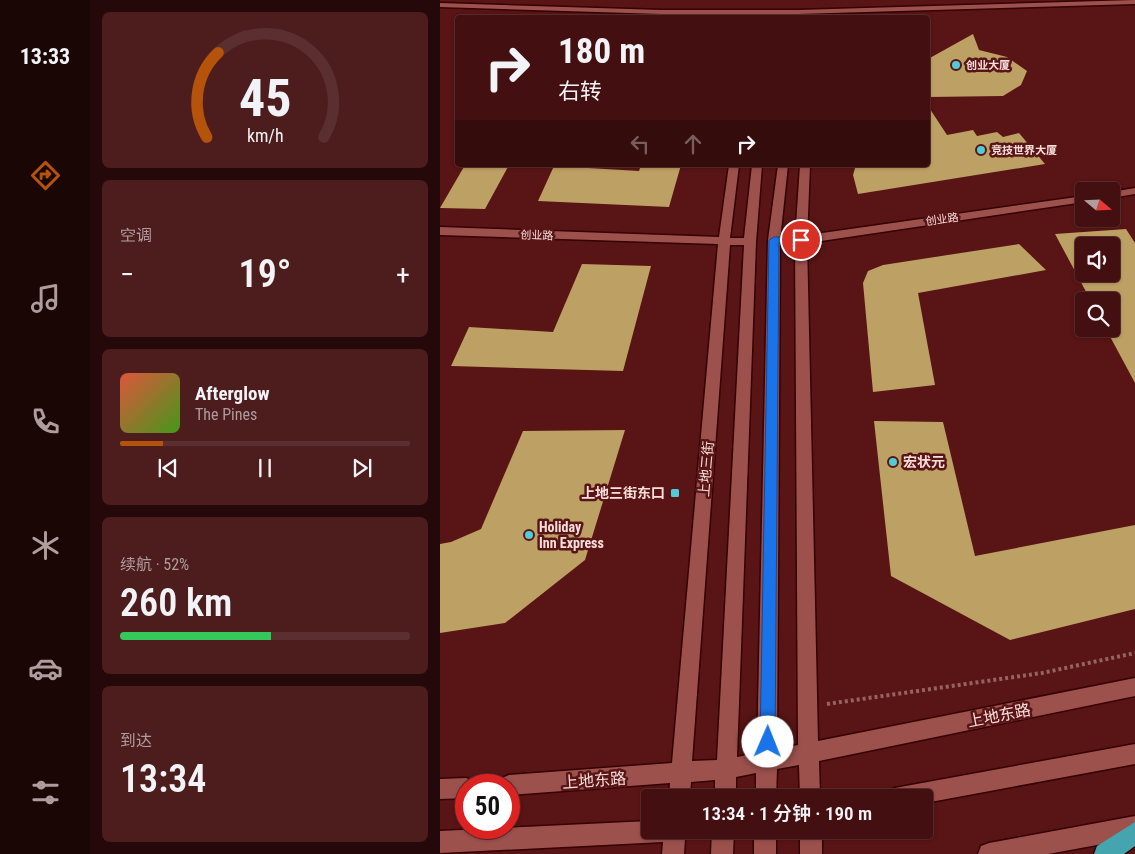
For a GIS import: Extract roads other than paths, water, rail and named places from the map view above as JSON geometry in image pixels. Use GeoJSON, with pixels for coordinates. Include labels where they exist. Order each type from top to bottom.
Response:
{"type":"FeatureCollection","features":[{"type":"Feature","properties":{"kind":"highway"},"geometry":{"type":"LineString","coordinates":[[1105,854],[1135,833]]}},
{"type":"Feature","properties":{"kind":"main road"},"geometry":{"type":"LineString","coordinates":[[771,15],[772,0]]}},
{"type":"Feature","properties":{"kind":"main road"},"geometry":{"type":"LineString","coordinates":[[798,0],[798,15]]}},
{"type":"Feature","properties":{"kind":"main road"},"geometry":{"type":"LineString","coordinates":[[440,5],[798,15],[1135,2]]}},
{"type":"Feature","properties":{"kind":"main road"},"geometry":{"type":"LineString","coordinates":[[905,15],[918,9]]}},
{"type":"Feature","properties":{"kind":"main road"},"geometry":{"type":"LineString","coordinates":[[661,12],[668,15]]}},
{"type":"Feature","properties":{"kind":"main road","name":"上地三街"},"geometry":{"type":"LineString","coordinates":[[680,789],[724,241],[734,167]]}},
{"type":"Feature","properties":{"kind":"main road"},"geometry":{"type":"LineString","coordinates":[[726,789],[750,242],[757,167]]}},
{"type":"Feature","properties":{"kind":"main road"},"geometry":{"type":"LineString","coordinates":[[783,167],[810,789]]}},
{"type":"Feature","properties":{"kind":"main road"},"geometry":{"type":"LineString","coordinates":[[766,789],[787,240],[805,167]]}},
{"type":"Feature","properties":{"kind":"main road"},"geometry":{"type":"LineString","coordinates":[[1120,194],[1135,191]]}},
{"type":"Feature","properties":{"kind":"main road","name":"创业路"},"geometry":{"type":"LineString","coordinates":[[787,240],[1075,200]]}},
{"type":"Feature","properties":{"kind":"main road","name":"创业路"},"geometry":{"type":"LineString","coordinates":[[440,231],[750,242]]}},
{"type":"Feature","properties":{"kind":"main road","name":"上地东路"},"geometry":{"type":"LineString","coordinates":[[520,784],[682,774],[727,769],[1135,687]]}},
{"type":"Feature","properties":{"kind":"main road"},"geometry":{"type":"LineString","coordinates":[[933,791],[1135,754]]}},
{"type":"Feature","properties":{"kind":"main road"},"geometry":{"type":"LineString","coordinates":[[440,790],[455,789]]}},
{"type":"Feature","properties":{"kind":"main road"},"geometry":{"type":"LineString","coordinates":[[989,854],[1135,827]]}},
{"type":"Feature","properties":{"kind":"main road"},"geometry":{"type":"LineString","coordinates":[[440,842],[641,832]]}},
{"type":"Feature","properties":{"kind":"main road"},"geometry":{"type":"LineString","coordinates":[[673,854],[674,839]]}},
{"type":"Feature","properties":{"kind":"main road"},"geometry":{"type":"LineString","coordinates":[[722,854],[723,839]]}},
{"type":"Feature","properties":{"kind":"main road"},"geometry":{"type":"LineString","coordinates":[[764,854],[765,839]]}},
{"type":"Feature","properties":{"kind":"main road"},"geometry":{"type":"LineString","coordinates":[[811,839],[811,854]]}},
{"type":"Feature","properties":{"kind":"place","name":"创业大厦"},"geometry":{"type":"Point","coordinates":[956,65]}},
{"type":"Feature","properties":{"kind":"place","name":"竞技世界大厦"},"geometry":{"type":"Point","coordinates":[981,150]}},
{"type":"Feature","properties":{"kind":"place","name":"宏状元"},"geometry":{"type":"Point","coordinates":[893,462]}},
{"type":"Feature","properties":{"kind":"place","name":"上地三街东口"},"geometry":{"type":"Point","coordinates":[675,493]}},
{"type":"Feature","properties":{"kind":"place","name":"Holiday Inn Express"},"geometry":{"type":"Point","coordinates":[529,535]}}]}
